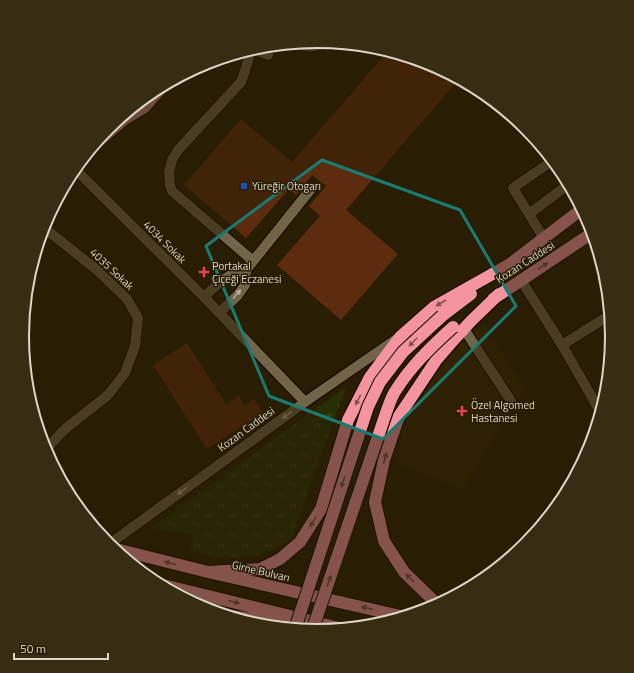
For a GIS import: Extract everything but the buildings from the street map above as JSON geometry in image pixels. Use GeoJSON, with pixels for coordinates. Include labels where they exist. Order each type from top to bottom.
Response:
{"type":"FeatureCollection","features":[{"type":"Feature","properties":{"kind":"highway","name":"Kozan Caddesi"},"geometry":{"type":"LineString","coordinates":[[512,263],[543,237],[577,213]]}},
{"type":"Feature","properties":{"kind":"highway","name":"Kozan Caddesi"},"geometry":{"type":"LineString","coordinates":[[459,328],[499,294],[587,236]]}},
{"type":"Feature","properties":{"kind":"highway"},"geometry":{"type":"LineString","coordinates":[[297,624],[368,407],[380,382],[403,352],[420,334],[512,263]]}},
{"type":"Feature","properties":{"kind":"highway"},"geometry":{"type":"LineString","coordinates":[[208,572],[260,569],[280,559],[300,542],[321,509],[348,420],[370,377],[400,337],[434,308],[512,263]]}},
{"type":"Feature","properties":{"kind":"highway"},"geometry":{"type":"LineString","coordinates":[[433,600],[404,572],[384,540],[376,502],[384,460],[398,416],[459,328]]}},
{"type":"Feature","properties":{"kind":"highway"},"geometry":{"type":"LineString","coordinates":[[314,624],[383,420],[395,390],[433,345],[459,328]]}},
{"type":"Feature","properties":{"kind":"highway","name":"Girne Bulvarı"},"geometry":{"type":"LineString","coordinates":[[125,551],[208,572],[394,614]]}},
{"type":"Feature","properties":{"kind":"highway"},"geometry":{"type":"LineString","coordinates":[[178,589],[323,624]]}},
{"type":"Feature","properties":{"kind":"main road"},"geometry":{"type":"LineString","coordinates":[[134,114],[145,108],[150,102]]}},
{"type":"Feature","properties":{"kind":"street"},"geometry":{"type":"LineString","coordinates":[[249,56],[241,82],[178,150],[170,166],[168,178],[172,192],[253,261]]}},
{"type":"Feature","properties":{"kind":"street"},"geometry":{"type":"LineString","coordinates":[[543,237],[513,188],[547,164]]}},
{"type":"Feature","properties":{"kind":"street","name":"4034 Sokak"},"geometry":{"type":"LineString","coordinates":[[80,174],[204,297],[305,402]]}},
{"type":"Feature","properties":{"kind":"street"},"geometry":{"type":"LineString","coordinates":[[529,214],[563,188]]}},
{"type":"Feature","properties":{"kind":"street"},"geometry":{"type":"LineString","coordinates":[[219,313],[238,295],[245,285],[246,270],[311,189]]}},
{"type":"Feature","properties":{"kind":"street","name":"4035 Sokak"},"geometry":{"type":"LineString","coordinates":[[49,232],[98,270],[127,299],[138,318],[135,346],[124,373],[108,395],[65,429],[50,445]]}},
{"type":"Feature","properties":{"kind":"street"},"geometry":{"type":"LineString","coordinates":[[204,297],[222,280],[235,272],[246,270]]}},
{"type":"Feature","properties":{"kind":"street"},"geometry":{"type":"LineString","coordinates":[[521,280],[562,345],[596,406]]}},
{"type":"Feature","properties":{"kind":"street"},"geometry":{"type":"LineString","coordinates":[[562,345],[604,319]]}},
{"type":"Feature","properties":{"kind":"street"},"geometry":{"type":"LineString","coordinates":[[459,328],[511,401]]}},
{"type":"Feature","properties":{"kind":"street","name":"Kozan Caddesi"},"geometry":{"type":"LineString","coordinates":[[114,541],[305,402],[400,337]]}},
{"type":"Feature","properties":{"kind":"highlighted area"},"geometry":{"type":"Polygon","coordinates":[[[322,160],[460,210],[516,306],[383,439],[269,396],[206,246],[322,160]]]}},
{"type":"Feature","properties":{"kind":"shaded area","name":"Özel Algomed Hastanesi"},"geometry":{"type":"Polygon","coordinates":[[[483,324],[525,389],[462,489],[398,464],[401,433],[434,376],[463,341],[483,324]]]}},
{"type":"Feature","properties":{"kind":"green space"},"geometry":{"type":"Polygon","coordinates":[[[346,387],[290,542],[259,555],[224,558],[189,551],[194,535],[151,528],[346,387]]]}},
{"type":"Feature","properties":{"kind":"place","name":"Yüreğir Otogarı"},"geometry":{"type":"Point","coordinates":[244,186]}},
{"type":"Feature","properties":{"kind":"place","name":"Portakal Çiçeği Eczanesi"},"geometry":{"type":"Point","coordinates":[204,272]}},
{"type":"Feature","properties":{"kind":"place","name":"Özel Algomed Hastanesi"},"geometry":{"type":"Point","coordinates":[462,411]}}]}
